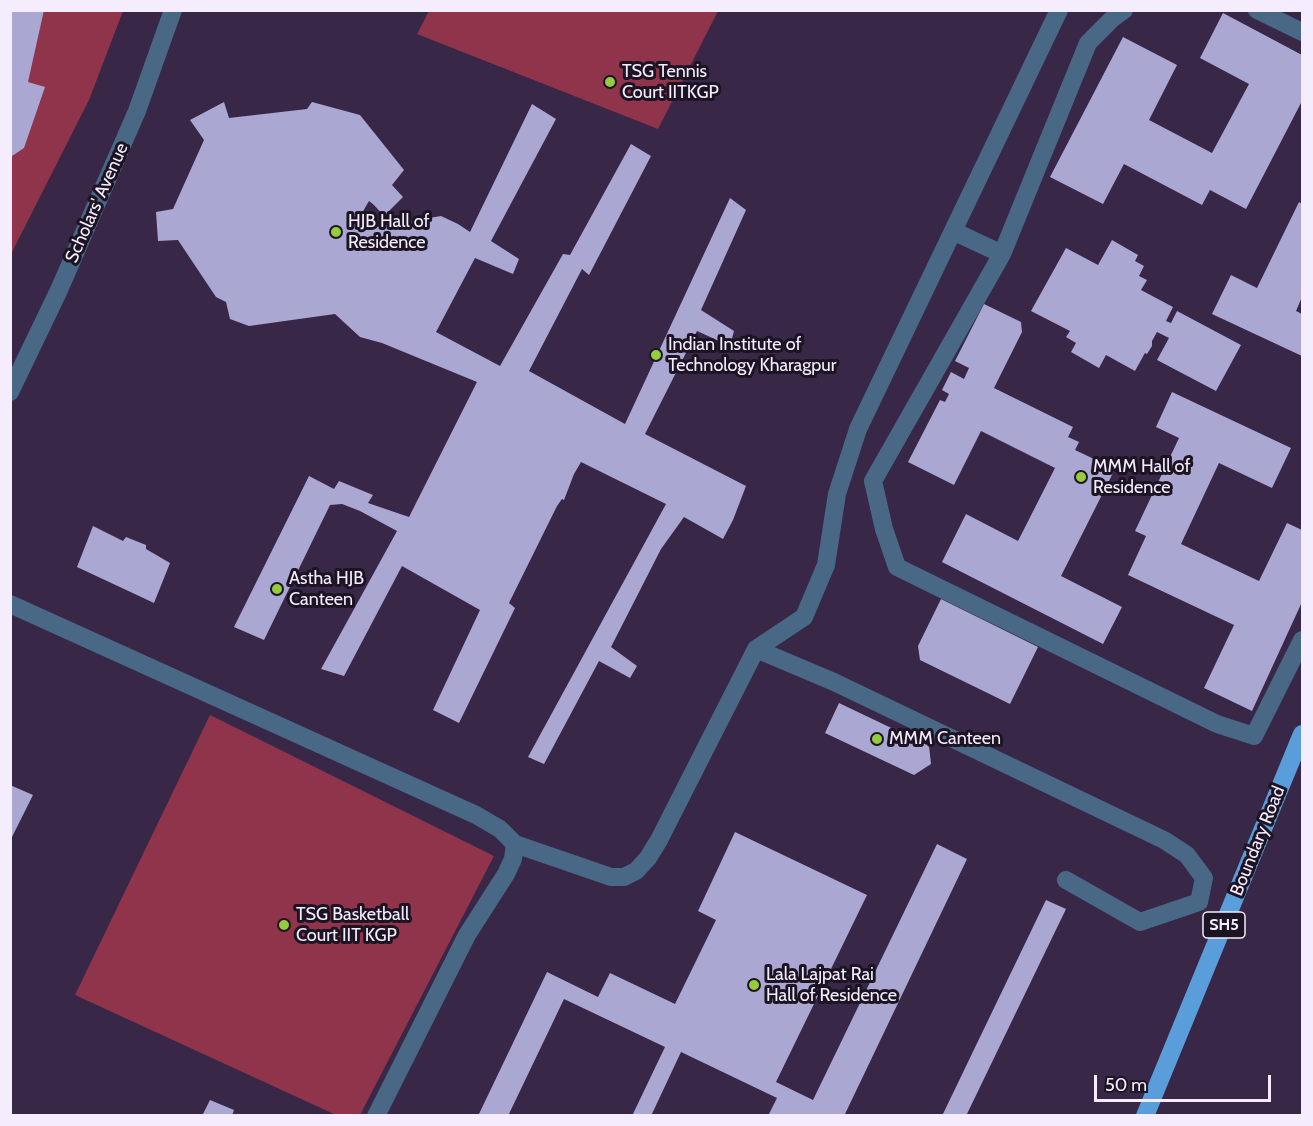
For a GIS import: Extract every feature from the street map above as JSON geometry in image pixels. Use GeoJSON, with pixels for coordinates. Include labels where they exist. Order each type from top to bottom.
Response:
{"type":"FeatureCollection","features":[{"type":"Feature","properties":{"kind":"main road","name":"Boundary Road"},"geometry":{"type":"LineString","coordinates":[[1145,1116],[1302,734]]}},
{"type":"Feature","properties":{"kind":"street","name":"Scholars' Avenue"},"geometry":{"type":"LineString","coordinates":[[10,392],[59,290],[137,111],[173,10]]}},
{"type":"Feature","properties":{"kind":"street"},"geometry":{"type":"LineString","coordinates":[[10,604],[476,816],[500,829],[516,844],[610,877],[624,877],[636,871],[648,858],[659,840],[756,649],[804,617],[826,565],[837,494],[858,429],[1059,10]]}},
{"type":"Feature","properties":{"kind":"street"},"geometry":{"type":"LineString","coordinates":[[1124,10],[1088,43],[1002,254],[873,481],[884,529],[897,567],[1217,724],[1254,736],[1302,640]]}},
{"type":"Feature","properties":{"kind":"street"},"geometry":{"type":"LineString","coordinates":[[1257,10],[1302,32]]}},
{"type":"Feature","properties":{"kind":"street"},"geometry":{"type":"LineString","coordinates":[[953,231],[1002,254]]}},
{"type":"Feature","properties":{"kind":"street"},"geometry":{"type":"LineString","coordinates":[[756,649],[834,682],[1164,840],[1187,855],[1204,878],[1199,902],[1140,922],[1066,880]]}},
{"type":"Feature","properties":{"kind":"street"},"geometry":{"type":"LineString","coordinates":[[376,1116],[467,935],[506,874],[513,859],[516,844]]}},
{"type":"Feature","properties":{"kind":"shaded area","name":"TSG Tennis Court IITKGP"},"geometry":{"type":"Polygon","coordinates":[[[429,10],[718,11],[658,129],[417,34],[429,10]]]}},
{"type":"Feature","properties":{"kind":"shaded area"},"geometry":{"type":"Polygon","coordinates":[[[11,11],[123,11],[89,100],[11,254],[11,11]]]}},
{"type":"Feature","properties":{"kind":"shaded area","name":"TSG Basketball Court IIT KGP"},"geometry":{"type":"Polygon","coordinates":[[[210,715],[494,856],[360,1115],[336,1115],[75,995],[210,715]]]}},
{"type":"Feature","properties":{"kind":"building"},"geometry":{"type":"Polygon","coordinates":[[[10,10],[44,10],[28,82],[45,87],[24,148],[10,159],[10,10]]]}},
{"type":"Feature","properties":{"kind":"building"},"geometry":{"type":"Polygon","coordinates":[[[1223,13],[1302,55],[1302,101],[1246,209],[1210,190],[1202,205],[1124,164],[1103,204],[1050,177],[1123,37],[1177,65],[1149,120],[1212,153],[1249,84],[1200,58],[1223,13]]]}},
{"type":"Feature","properties":{"kind":"building"},"geometry":{"type":"Polygon","coordinates":[[[224,102],[229,118],[307,109],[312,102],[360,115],[404,170],[392,185],[403,197],[384,216],[369,201],[358,220],[376,227],[441,216],[470,232],[532,104],[556,119],[491,241],[519,259],[513,274],[475,258],[436,332],[500,366],[563,254],[570,255],[631,144],[651,156],[589,275],[582,269],[529,371],[625,424],[730,198],[746,210],[701,310],[734,331],[730,346],[697,331],[645,434],[746,486],[723,539],[684,517],[661,549],[611,647],[637,666],[630,678],[599,661],[544,764],[528,757],[666,504],[581,462],[564,500],[562,499],[557,506],[509,603],[515,608],[459,723],[433,710],[480,610],[402,566],[344,676],[321,669],[397,531],[360,511],[342,504],[330,505],[264,640],[234,627],[309,476],[334,489],[339,481],[373,495],[368,503],[409,517],[477,382],[382,343],[360,337],[335,314],[249,326],[230,319],[226,302],[216,297],[178,240],[158,241],[156,212],[173,209],[204,140],[190,120],[224,102]]]}},
{"type":"Feature","properties":{"kind":"building"},"geometry":{"type":"Polygon","coordinates":[[[1299,202],[1302,204],[1302,297],[1296,311],[1302,314],[1302,356],[1212,314],[1231,275],[1257,288],[1299,202]]]}},
{"type":"Feature","properties":{"kind":"building"},"geometry":{"type":"Polygon","coordinates":[[[1112,240],[1138,255],[1135,261],[1144,266],[1139,276],[1147,280],[1141,290],[1173,307],[1166,321],[1171,323],[1177,311],[1241,345],[1216,391],[1157,360],[1169,338],[1157,332],[1152,346],[1147,354],[1145,353],[1135,371],[1106,355],[1099,368],[1071,352],[1076,343],[1066,337],[1070,331],[1031,311],[1066,248],[1098,265],[1112,240]]]}},
{"type":"Feature","properties":{"kind":"building","name":"MMM Hall of Residence"},"geometry":{"type":"Polygon","coordinates":[[[984,304],[1021,322],[1022,332],[994,388],[1073,427],[1068,437],[1079,442],[1075,450],[1115,469],[1061,576],[1122,607],[1103,644],[942,562],[966,514],[1018,541],[1055,468],[981,431],[954,485],[908,462],[940,400],[945,402],[949,394],[942,390],[951,372],[964,379],[969,368],[955,361],[984,304]]]}},
{"type":"Feature","properties":{"kind":"building","name":"MMM Hall of Residence"},"geometry":{"type":"Polygon","coordinates":[[[1172,392],[1291,448],[1272,488],[1219,463],[1181,544],[1259,581],[1287,523],[1302,530],[1302,602],[1252,711],[1204,688],[1234,625],[1128,575],[1146,536],[1135,531],[1179,438],[1156,427],[1172,392]]]}},
{"type":"Feature","properties":{"kind":"building"},"geometry":{"type":"Polygon","coordinates":[[[93,526],[123,541],[126,537],[146,545],[146,549],[170,563],[154,603],[77,567],[93,526]]]}},
{"type":"Feature","properties":{"kind":"building"},"geometry":{"type":"Polygon","coordinates":[[[941,599],[1038,647],[1010,704],[920,660],[918,646],[941,599]]]}},
{"type":"Feature","properties":{"kind":"building","name":"MMM Canteen"},"geometry":{"type":"Polygon","coordinates":[[[839,703],[929,746],[931,764],[914,775],[825,733],[839,703]]]}},
{"type":"Feature","properties":{"kind":"building"},"geometry":{"type":"Polygon","coordinates":[[[10,785],[33,795],[10,841],[10,785]]]}},
{"type":"Feature","properties":{"kind":"building","name":"Lala Lajpat Rai Hall of Residence"},"geometry":{"type":"Polygon","coordinates":[[[735,832],[867,895],[776,1082],[813,1100],[937,844],[967,859],[845,1114],[848,1116],[768,1116],[777,1098],[681,1052],[651,1116],[632,1116],[665,1047],[564,999],[508,1116],[478,1116],[547,972],[598,997],[610,973],[675,1004],[716,920],[698,911],[735,832]]]}},
{"type":"Feature","properties":{"kind":"building"},"geometry":{"type":"Polygon","coordinates":[[[1046,900],[1066,909],[966,1116],[942,1116],[1046,900]]]}},
{"type":"Feature","properties":{"kind":"building"},"geometry":{"type":"Polygon","coordinates":[[[210,1100],[234,1110],[232,1116],[202,1116],[210,1100]]]}},
{"type":"Feature","properties":{"kind":"place","name":"TSG Tennis Court IITKGP"},"geometry":{"type":"Point","coordinates":[610,82]}},
{"type":"Feature","properties":{"kind":"place","name":"HJB Hall of Residence"},"geometry":{"type":"Point","coordinates":[336,232]}},
{"type":"Feature","properties":{"kind":"place","name":"Indian Institute of Technology Kharagpur"},"geometry":{"type":"Point","coordinates":[656,355]}},
{"type":"Feature","properties":{"kind":"place","name":"MMM Hall of Residence"},"geometry":{"type":"Point","coordinates":[1081,477]}},
{"type":"Feature","properties":{"kind":"place","name":"Astha HJB Canteen"},"geometry":{"type":"Point","coordinates":[277,589]}},
{"type":"Feature","properties":{"kind":"place","name":"MMM Canteen"},"geometry":{"type":"Point","coordinates":[877,739]}},
{"type":"Feature","properties":{"kind":"place","name":"TSG Basketball Court IIT KGP"},"geometry":{"type":"Point","coordinates":[284,925]}},
{"type":"Feature","properties":{"kind":"place","name":"Lala Lajpat Rai Hall of Residence"},"geometry":{"type":"Point","coordinates":[754,985]}}]}
